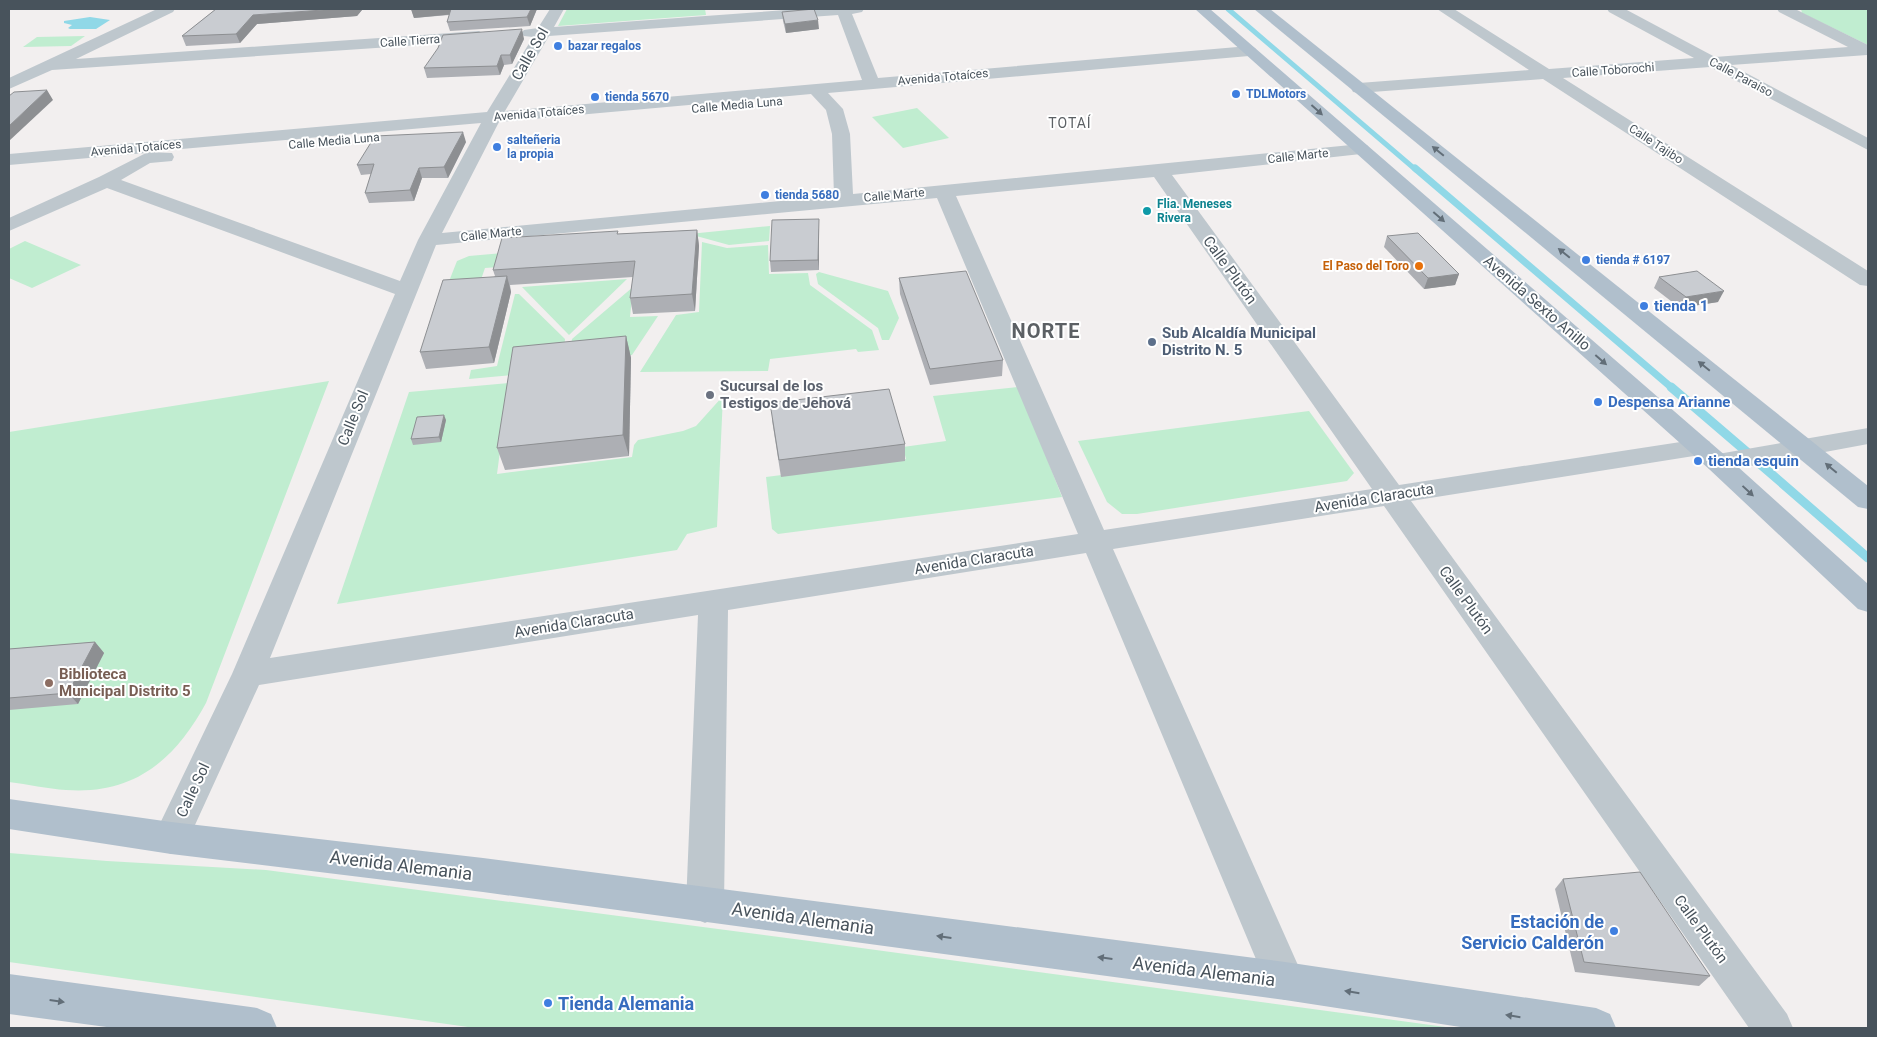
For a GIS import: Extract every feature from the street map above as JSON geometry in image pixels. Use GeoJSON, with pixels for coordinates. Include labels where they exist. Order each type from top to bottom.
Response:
{"type":"FeatureCollection","features":[{"type":"Feature","properties":{"kind":"main road","name":"Avenida Sexto Anillo"},"geometry":{"type":"LineString","coordinates":[[1202,9],[1249,50],[1304,72],[1359,88],[1868,500]]}},
{"type":"Feature","properties":{"kind":"main road","name":"Avenida Sexto Anillo"},"geometry":{"type":"LineString","coordinates":[[1261,9],[1304,72],[1361,149],[1709,455],[1868,601]]}},
{"type":"Feature","properties":{"kind":"main road","name":"Avenida Alemania"},"geometry":{"type":"LineString","coordinates":[[9,814],[171,838],[483,875],[1285,982],[1596,1028]]}},
{"type":"Feature","properties":{"kind":"main road"},"geometry":{"type":"LineString","coordinates":[[9,831],[54,833],[100,827]]}},
{"type":"Feature","properties":{"kind":"main road"},"geometry":{"type":"LineString","coordinates":[[9,994],[195,1024],[257,1028]]}},
{"type":"Feature","properties":{"kind":"street"},"geometry":{"type":"LineString","coordinates":[[9,84],[168,9]]}},
{"type":"Feature","properties":{"kind":"street","name":"Calle Sol"},"geometry":{"type":"LineString","coordinates":[[171,838],[248,674],[428,240],[491,122],[557,9]]}},
{"type":"Feature","properties":{"kind":"street"},"geometry":{"type":"LineString","coordinates":[[514,34],[850,9],[872,84]]}},
{"type":"Feature","properties":{"kind":"street","name":"Calle Tajibo"},"geometry":{"type":"LineString","coordinates":[[1444,9],[1868,280]]}},
{"type":"Feature","properties":{"kind":"street","name":"Calle Paraiso"},"geometry":{"type":"LineString","coordinates":[[1614,9],[1868,145]]}},
{"type":"Feature","properties":{"kind":"street"},"geometry":{"type":"LineString","coordinates":[[1784,9],[1867,51]]}},
{"type":"Feature","properties":{"kind":"street","name":"Calle Tierra"},"geometry":{"type":"LineString","coordinates":[[52,65],[494,35]]}},
{"type":"Feature","properties":{"kind":"street","name":"Avenida Totaíces"},"geometry":{"type":"LineString","coordinates":[[819,93],[872,84],[1249,50]]}},
{"type":"Feature","properties":{"kind":"street","name":"Calle Toborochi"},"geometry":{"type":"LineString","coordinates":[[1359,88],[1867,51]]}},
{"type":"Feature","properties":{"kind":"street"},"geometry":{"type":"LineString","coordinates":[[819,93],[834,109],[841,134],[844,200]]}},
{"type":"Feature","properties":{"kind":"street","name":"Calle Media Luna"},"geometry":{"type":"LineString","coordinates":[[9,225],[106,181],[146,158],[491,122],[819,93]]}},
{"type":"Feature","properties":{"kind":"street","name":"Avenida Totaíces"},"geometry":{"type":"LineString","coordinates":[[9,158],[491,122]]}},
{"type":"Feature","properties":{"kind":"street","name":"Calle Marte"},"geometry":{"type":"LineString","coordinates":[[428,240],[1159,171],[1361,149]]}},
{"type":"Feature","properties":{"kind":"street"},"geometry":{"type":"LineString","coordinates":[[9,172],[146,158]]}},
{"type":"Feature","properties":{"kind":"street","name":"Calle Plutón"},"geometry":{"type":"LineString","coordinates":[[1159,171],[1773,1028]]}},
{"type":"Feature","properties":{"kind":"street"},"geometry":{"type":"LineString","coordinates":[[106,181],[406,291]]}},
{"type":"Feature","properties":{"kind":"street"},"geometry":{"type":"LineString","coordinates":[[944,191],[1097,541],[1285,982]]}},
{"type":"Feature","properties":{"kind":"street","name":"Avenida Claracuta"},"geometry":{"type":"LineString","coordinates":[[248,674],[1391,495],[1709,455],[1806,448],[1868,436]]}},
{"type":"Feature","properties":{"kind":"street"},"geometry":{"type":"LineString","coordinates":[[705,905],[714,601]]}},
{"type":"Feature","properties":{"kind":"green space"},"geometry":{"type":"Polygon","coordinates":[[[567,9],[705,9],[706,15],[558,26],[567,9]]]}},
{"type":"Feature","properties":{"kind":"green space"},"geometry":{"type":"Polygon","coordinates":[[[1801,9],[1868,9],[1868,45],[1802,13],[1801,9]]]}},
{"type":"Feature","properties":{"kind":"green space"},"geometry":{"type":"Polygon","coordinates":[[[85,36],[71,46],[23,47],[37,37],[85,36]]]}},
{"type":"Feature","properties":{"kind":"green space"},"geometry":{"type":"Polygon","coordinates":[[[917,108],[949,138],[903,148],[872,117],[917,108]]]}},
{"type":"Feature","properties":{"kind":"green space"},"geometry":{"type":"Polygon","coordinates":[[[770,226],[769,241],[729,245],[689,234],[770,226]]]}},
{"type":"Feature","properties":{"kind":"green space"},"geometry":{"type":"Polygon","coordinates":[[[25,241],[81,265],[32,288],[9,278],[9,249],[25,241]]]}},
{"type":"Feature","properties":{"kind":"green space"},"geometry":{"type":"Polygon","coordinates":[[[702,242],[727,248],[768,245],[769,274],[808,273],[810,285],[872,330],[879,350],[858,352],[856,349],[770,359],[768,371],[640,372],[676,315],[699,312],[702,242]]]}},
{"type":"Feature","properties":{"kind":"green space"},"geometry":{"type":"Polygon","coordinates":[[[503,253],[499,267],[485,268],[477,291],[444,294],[457,261],[469,256],[503,253]]]}},
{"type":"Feature","properties":{"kind":"green space"},"geometry":{"type":"Polygon","coordinates":[[[819,272],[888,291],[899,318],[889,340],[882,340],[878,328],[818,284],[816,274],[819,272]]]}},
{"type":"Feature","properties":{"kind":"green space"},"geometry":{"type":"Polygon","coordinates":[[[627,279],[569,335],[522,287],[627,279]]]}},
{"type":"Feature","properties":{"kind":"green space"},"geometry":{"type":"Polygon","coordinates":[[[633,287],[630,317],[658,316],[632,355],[569,361],[572,339],[633,287]]]}},
{"type":"Feature","properties":{"kind":"green space"},"geometry":{"type":"Polygon","coordinates":[[[515,294],[519,294],[565,339],[563,363],[514,375],[469,379],[471,370],[497,366],[515,294]]]}},
{"type":"Feature","properties":{"kind":"green space"},"geometry":{"type":"Polygon","coordinates":[[[329,381],[206,703],[181,741],[150,770],[132,780],[112,787],[90,790],[66,790],[9,782],[9,432],[329,381]]]}},
{"type":"Feature","properties":{"kind":"green space"},"geometry":{"type":"Polygon","coordinates":[[[509,383],[497,474],[632,457],[634,445],[638,440],[683,431],[696,426],[723,396],[717,527],[687,534],[677,550],[337,604],[409,392],[509,383]]]}},
{"type":"Feature","properties":{"kind":"green space"},"geometry":{"type":"Polygon","coordinates":[[[1019,387],[1062,497],[778,534],[772,529],[766,477],[906,459],[903,447],[946,441],[933,396],[1019,387]]]}},
{"type":"Feature","properties":{"kind":"green space"},"geometry":{"type":"Polygon","coordinates":[[[1309,411],[1354,473],[1347,481],[1137,514],[1122,514],[1107,502],[1078,441],[1309,411]]]}},
{"type":"Feature","properties":{"kind":"green space"},"geometry":{"type":"Polygon","coordinates":[[[9,853],[107,861],[266,870],[1453,1028],[475,1028],[9,962],[9,853]]]}},
{"type":"Feature","properties":{"kind":"water"},"geometry":{"type":"Polygon","coordinates":[[[90,17],[110,20],[96,29],[70,29],[68,28],[72,25],[64,23],[64,21],[90,17]]]}},
{"type":"Feature","properties":{"kind":"building"},"geometry":{"type":"Polygon","coordinates":[[[216,9],[337,9],[253,15],[236,34],[182,36],[216,9]]]}},
{"type":"Feature","properties":{"kind":"building"},"geometry":{"type":"Polygon","coordinates":[[[451,9],[531,9],[527,17],[447,22],[451,9]]]}},
{"type":"Feature","properties":{"kind":"building"},"geometry":{"type":"Polygon","coordinates":[[[814,9],[818,20],[785,24],[782,12],[814,9]]]}},
{"type":"Feature","properties":{"kind":"building"},"geometry":{"type":"Polygon","coordinates":[[[522,29],[510,55],[501,55],[497,66],[424,68],[438,48],[443,35],[522,29]]]}},
{"type":"Feature","properties":{"kind":"building"},"geometry":{"type":"Polygon","coordinates":[[[47,90],[9,126],[9,96],[14,92],[47,90]]]}},
{"type":"Feature","properties":{"kind":"building"},"geometry":{"type":"Polygon","coordinates":[[[463,132],[444,167],[419,168],[410,190],[365,193],[374,164],[357,165],[375,136],[463,132]]]}},
{"type":"Feature","properties":{"kind":"building"},"geometry":{"type":"Polygon","coordinates":[[[819,219],[818,260],[770,261],[772,220],[819,219]]]}},
{"type":"Feature","properties":{"kind":"building"},"geometry":{"type":"Polygon","coordinates":[[[697,230],[692,294],[630,298],[635,261],[493,270],[502,238],[618,231],[617,234],[697,230]]]}},
{"type":"Feature","properties":{"kind":"building"},"geometry":{"type":"Polygon","coordinates":[[[1418,233],[1459,274],[1428,278],[1387,236],[1418,233]]]}},
{"type":"Feature","properties":{"kind":"building"},"geometry":{"type":"Polygon","coordinates":[[[966,271],[1003,360],[930,369],[899,278],[966,271]]]}},
{"type":"Feature","properties":{"kind":"building"},"geometry":{"type":"Polygon","coordinates":[[[1697,271],[1724,291],[1686,297],[1659,277],[1697,271]]]}},
{"type":"Feature","properties":{"kind":"building"},"geometry":{"type":"Polygon","coordinates":[[[507,276],[489,347],[420,352],[443,280],[507,276]]]}},
{"type":"Feature","properties":{"kind":"building"},"geometry":{"type":"Polygon","coordinates":[[[626,336],[623,435],[497,448],[513,347],[626,336]]]}},
{"type":"Feature","properties":{"kind":"building"},"geometry":{"type":"Polygon","coordinates":[[[889,389],[905,444],[779,460],[770,403],[889,389]]]}},
{"type":"Feature","properties":{"kind":"building"},"geometry":{"type":"Polygon","coordinates":[[[444,415],[439,437],[411,439],[417,417],[444,415]]]}},
{"type":"Feature","properties":{"kind":"building","name":"Biblioteca Municipal Distrito 5"},"geometry":{"type":"Polygon","coordinates":[[[95,642],[68,693],[9,698],[9,649],[95,642]]]}},
{"type":"Feature","properties":{"kind":"building","name":"Estación de Servicio Calderón"},"geometry":{"type":"Polygon","coordinates":[[[1640,872],[1710,976],[1584,962],[1563,879],[1640,872]]]}},
{"type":"Feature","properties":{"kind":"waterway"},"geometry":{"type":"LineString","coordinates":[[1228,9],[1416,170]]}},
{"type":"Feature","properties":{"kind":"waterway"},"geometry":{"type":"LineString","coordinates":[[1415,168],[1672,388]]}},
{"type":"Feature","properties":{"kind":"waterway"},"geometry":{"type":"LineString","coordinates":[[1671,387],[1748,453]]}},
{"type":"Feature","properties":{"kind":"waterway"},"geometry":{"type":"LineString","coordinates":[[1760,464],[1868,558]]}},
{"type":"Feature","properties":{"kind":"place","name":"bazar regalos"},"geometry":{"type":"Point","coordinates":[558,46]}},
{"type":"Feature","properties":{"kind":"place","name":"TDLMotors"},"geometry":{"type":"Point","coordinates":[1236,94]}},
{"type":"Feature","properties":{"kind":"place","name":"tienda 5670"},"geometry":{"type":"Point","coordinates":[595,97]}},
{"type":"Feature","properties":{"kind":"place","name":"salteñeria la propia"},"geometry":{"type":"Point","coordinates":[497,147]}},
{"type":"Feature","properties":{"kind":"place","name":"tienda 5680"},"geometry":{"type":"Point","coordinates":[765,195]}},
{"type":"Feature","properties":{"kind":"place","name":"Flia. Meneses Rivera"},"geometry":{"type":"Point","coordinates":[1147,211]}},
{"type":"Feature","properties":{"kind":"place","name":"tienda # 6197"},"geometry":{"type":"Point","coordinates":[1586,260]}},
{"type":"Feature","properties":{"kind":"place","name":"El Paso del Toro"},"geometry":{"type":"Point","coordinates":[1419,266]}},
{"type":"Feature","properties":{"kind":"place","name":"tienda 1"},"geometry":{"type":"Point","coordinates":[1644,306]}},
{"type":"Feature","properties":{"kind":"place","name":"Sub Alcaldía Municipal Distrito N. 5"},"geometry":{"type":"Point","coordinates":[1152,342]}},
{"type":"Feature","properties":{"kind":"place","name":"Sucursal de los Testigos de Jehová"},"geometry":{"type":"Point","coordinates":[710,395]}},
{"type":"Feature","properties":{"kind":"place","name":"Despensa Arianne"},"geometry":{"type":"Point","coordinates":[1598,402]}},
{"type":"Feature","properties":{"kind":"place","name":"tienda esquin"},"geometry":{"type":"Point","coordinates":[1698,461]}},
{"type":"Feature","properties":{"kind":"place","name":"Biblioteca Municipal Distrito 5"},"geometry":{"type":"Point","coordinates":[49,683]}},
{"type":"Feature","properties":{"kind":"place","name":"Estación de Servicio Calderón"},"geometry":{"type":"Point","coordinates":[1614,931]}},
{"type":"Feature","properties":{"kind":"place","name":"Tienda Alemania"},"geometry":{"type":"Point","coordinates":[548,1003]}},
{"type":"Feature","properties":{"kind":"district","name":"TOTAÍ"},"geometry":{"type":"Point","coordinates":[1070,123]}},
{"type":"Feature","properties":{"kind":"district","name":"NORTE"},"geometry":{"type":"Point","coordinates":[1046,331]}}]}
